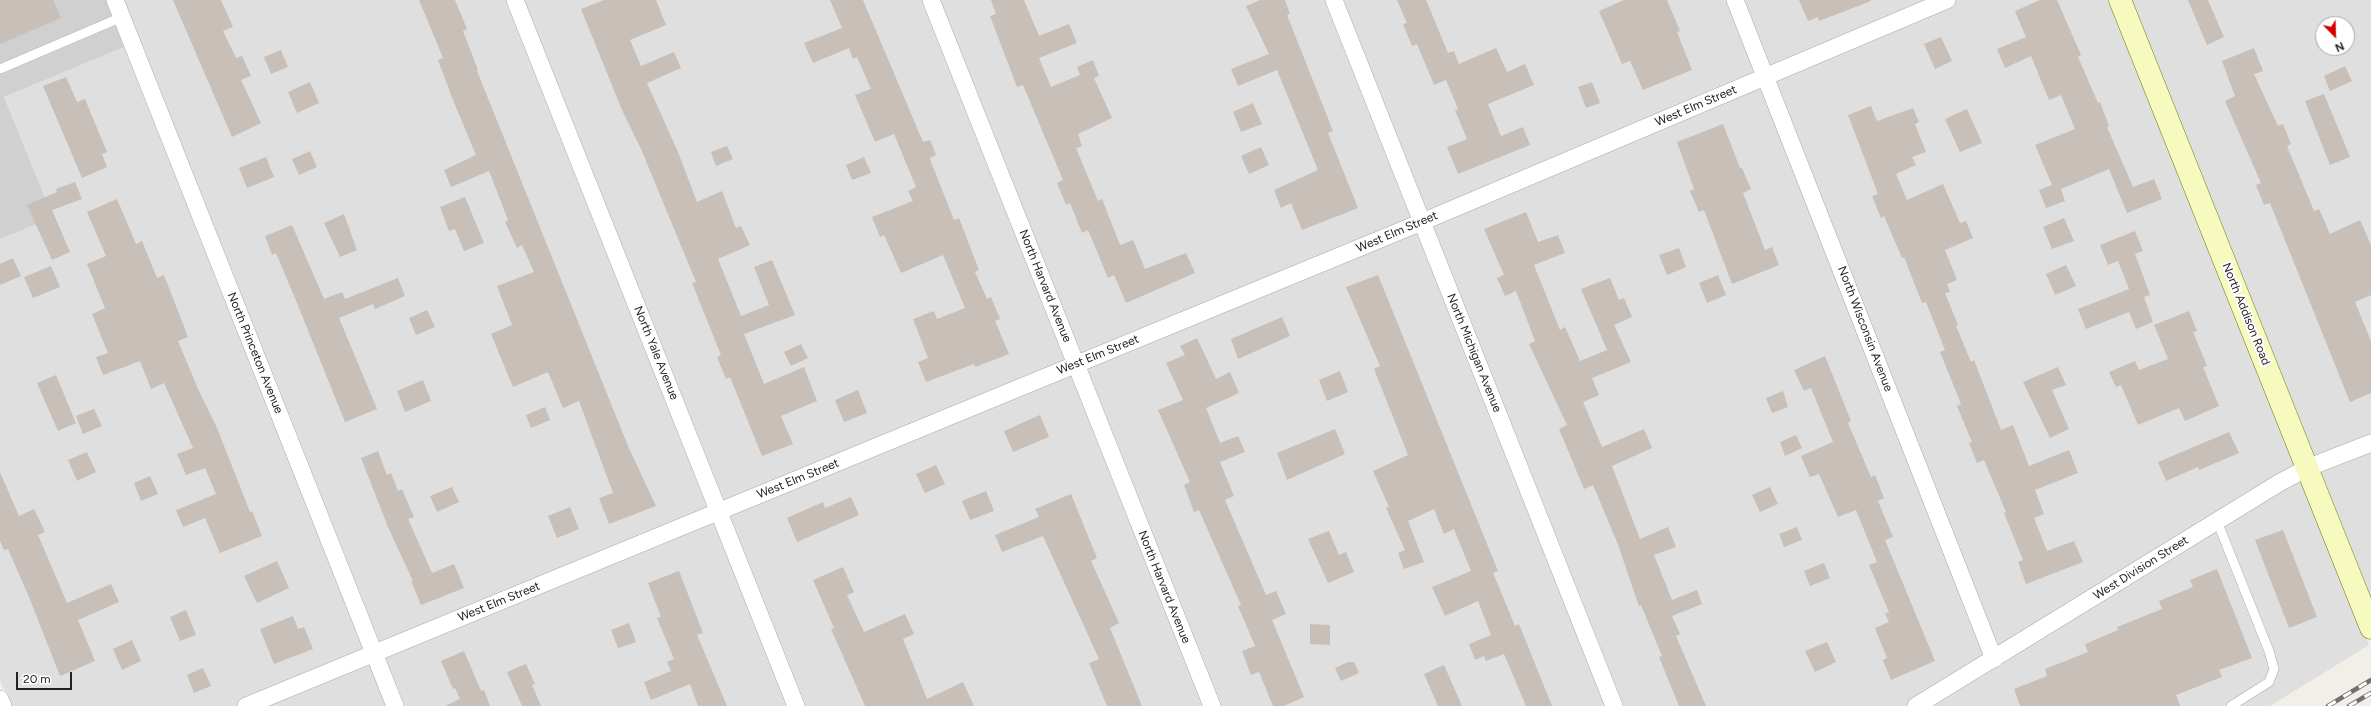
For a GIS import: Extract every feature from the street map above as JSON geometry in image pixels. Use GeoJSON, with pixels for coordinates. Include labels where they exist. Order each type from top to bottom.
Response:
{"type":"FeatureCollection","features":[{"type":"Feature","properties":{"kind":"street","name":"North Princeton Avenue"},"geometry":{"type":"LineString","coordinates":[[115,0],[395,706]]}},
{"type":"Feature","properties":{"kind":"street","name":"North Yale Avenue"},"geometry":{"type":"LineString","coordinates":[[515,0],[796,706]]}},
{"type":"Feature","properties":{"kind":"street","name":"North Harvard Avenue"},"geometry":{"type":"LineString","coordinates":[[931,0],[1212,706]]}},
{"type":"Feature","properties":{"kind":"street","name":"North Michigan Avenue"},"geometry":{"type":"LineString","coordinates":[[1334,0],[1614,706]]}},
{"type":"Feature","properties":{"kind":"street","name":"North Wisconsin Avenue"},"geometry":{"type":"LineString","coordinates":[[1735,0],[1994,659]]}},
{"type":"Feature","properties":{"kind":"street","name":"West Elm Street"},"geometry":{"type":"LineString","coordinates":[[246,706],[1422,222],[1947,0]]}},
{"type":"Feature","properties":{"kind":"street","name":"North Addison Road"},"geometry":{"type":"LineString","coordinates":[[2120,0],[2371,628]]}},
{"type":"Feature","properties":{"kind":"street","name":"West Division Street"},"geometry":{"type":"LineString","coordinates":[[1916,706],[2217,521],[2307,468],[2371,443]]}},
{"type":"Feature","properties":{"kind":"street"},"geometry":{"type":"LineString","coordinates":[[0,699],[3,706]]}},
{"type":"Feature","properties":{"kind":"lane"},"geometry":{"type":"LineString","coordinates":[[0,69],[122,17]]}},
{"type":"Feature","properties":{"kind":"lane"},"geometry":{"type":"LineString","coordinates":[[2217,521],[2269,650],[2274,669],[2269,682],[2231,706]]}},
{"type":"Feature","properties":{"kind":"shaded area"},"geometry":{"type":"Polygon","coordinates":[[[0,0],[106,0],[124,47],[4,97],[53,217],[0,239],[0,0]]]}},
{"type":"Feature","properties":{"kind":"shaded area"},"geometry":{"type":"Polygon","coordinates":[[[117,0],[2113,0],[2369,645],[2270,706],[11,706],[0,680],[0,239],[53,216],[4,97],[124,47],[117,0]]]}},
{"type":"Feature","properties":{"kind":"shaded area"},"geometry":{"type":"Polygon","coordinates":[[[2128,0],[2371,0],[2371,614],[2128,0]]]}},
{"type":"Feature","properties":{"kind":"building"},"geometry":{"type":"Polygon","coordinates":[[[0,0],[53,0],[61,18],[0,44],[0,0]]]}},
{"type":"Feature","properties":{"kind":"building"},"geometry":{"type":"Polygon","coordinates":[[[173,0],[221,0],[233,27],[223,31],[236,58],[242,56],[251,76],[241,80],[261,123],[232,137],[173,0]]]}},
{"type":"Feature","properties":{"kind":"building"},"geometry":{"type":"Polygon","coordinates":[[[419,0],[455,0],[467,29],[463,31],[478,70],[477,71],[628,446],[656,506],[609,524],[599,498],[613,493],[579,401],[563,408],[548,372],[513,387],[491,334],[512,325],[497,286],[534,272],[522,245],[517,248],[505,222],[508,220],[489,171],[451,187],[444,170],[476,155],[438,60],[443,58],[419,0]]]}},
{"type":"Feature","properties":{"kind":"building"},"geometry":{"type":"Polygon","coordinates":[[[604,0],[656,0],[666,25],[630,40],[641,66],[674,52],[681,68],[647,83],[678,152],[697,202],[722,191],[736,228],[741,226],[750,245],[718,259],[741,316],[769,305],[754,267],[772,260],[795,315],[744,334],[764,384],[804,367],[817,401],[781,416],[793,444],[762,456],[730,377],[726,379],[717,357],[721,355],[692,283],[696,282],[641,149],[622,110],[581,9],[604,0]]]}},
{"type":"Feature","properties":{"kind":"building"},"geometry":{"type":"Polygon","coordinates":[[[830,0],[863,0],[923,142],[930,140],[936,155],[930,158],[931,162],[954,220],[959,218],[979,270],[975,272],[987,299],[991,297],[1000,319],[995,321],[1009,354],[975,367],[974,364],[926,382],[918,362],[928,358],[913,319],[934,311],[937,319],[965,308],[943,255],[901,273],[884,235],[880,237],[872,217],[913,201],[908,191],[916,187],[894,134],[875,142],[855,95],[871,89],[857,57],[853,59],[849,48],[813,63],[804,43],[842,28],[830,0]]]}},
{"type":"Feature","properties":{"kind":"building"},"geometry":{"type":"Polygon","coordinates":[[[991,0],[1024,0],[1039,36],[1069,24],[1077,43],[1039,58],[1051,87],[1080,75],[1077,67],[1093,60],[1099,76],[1094,78],[1112,118],[1078,134],[1082,146],[1076,148],[1098,201],[1102,199],[1120,245],[1133,240],[1145,269],[1186,253],[1195,273],[1126,303],[1114,275],[1108,278],[1088,230],[1082,233],[1070,203],[1066,205],[1057,183],[1063,180],[1023,85],[1017,87],[990,16],[996,14],[991,0]]]}},
{"type":"Feature","properties":{"kind":"building"},"geometry":{"type":"Polygon","coordinates":[[[1260,0],[1285,0],[1290,14],[1287,15],[1333,131],[1328,133],[1358,208],[1302,230],[1291,203],[1281,208],[1274,190],[1318,170],[1277,70],[1238,86],[1231,69],[1269,54],[1246,6],[1260,0]]]}},
{"type":"Feature","properties":{"kind":"building"},"geometry":{"type":"Polygon","coordinates":[[[1397,0],[1426,0],[1448,53],[1454,51],[1459,64],[1496,48],[1507,72],[1525,64],[1534,85],[1488,104],[1501,136],[1523,127],[1530,145],[1458,174],[1447,147],[1467,139],[1455,110],[1458,109],[1446,80],[1434,85],[1417,44],[1412,46],[1403,24],[1407,23],[1397,0]]]}},
{"type":"Feature","properties":{"kind":"building"},"geometry":{"type":"Polygon","coordinates":[[[1624,0],[1667,0],[1680,31],[1677,32],[1692,70],[1643,90],[1630,61],[1622,64],[1599,11],[1624,0]]]}},
{"type":"Feature","properties":{"kind":"building"},"geometry":{"type":"Polygon","coordinates":[[[1799,0],[1871,1],[1819,21],[1818,17],[1808,21],[1799,0]]]}},
{"type":"Feature","properties":{"kind":"building"},"geometry":{"type":"Polygon","coordinates":[[[2040,0],[2057,0],[2081,55],[2078,57],[2098,103],[2100,102],[2109,126],[2107,127],[2133,187],[2154,179],[2162,199],[2127,213],[2109,169],[2061,189],[2065,201],[2046,208],[2039,190],[2052,185],[2035,145],[2075,129],[2061,95],[2049,100],[2031,56],[2005,68],[1997,49],[2026,37],[2015,11],[2040,0]]]}},
{"type":"Feature","properties":{"kind":"building"},"geometry":{"type":"Polygon","coordinates":[[[2188,0],[2208,0],[2224,37],[2207,45],[2188,0]]]}},
{"type":"Feature","properties":{"kind":"building"},"geometry":{"type":"Polygon","coordinates":[[[1941,37],[1952,61],[1935,69],[1924,44],[1941,37]]]}},
{"type":"Feature","properties":{"kind":"building"},"geometry":{"type":"Polygon","coordinates":[[[2254,48],[2263,71],[2254,74],[2278,126],[2283,124],[2291,144],[2287,146],[2314,211],[2319,209],[2330,234],[2360,220],[2371,245],[2371,295],[2355,302],[2371,341],[2371,393],[2350,402],[2270,203],[2264,205],[2256,185],[2261,183],[2225,101],[2235,96],[2222,61],[2254,48]]]}},
{"type":"Feature","properties":{"kind":"building"},"geometry":{"type":"Polygon","coordinates":[[[281,50],[288,67],[271,74],[264,57],[281,50]]]}},
{"type":"Feature","properties":{"kind":"building"},"geometry":{"type":"Polygon","coordinates":[[[2345,66],[2352,81],[2330,91],[2324,76],[2345,66]]]}},
{"type":"Feature","properties":{"kind":"building"},"geometry":{"type":"Polygon","coordinates":[[[66,77],[77,102],[85,99],[107,152],[102,154],[107,167],[82,178],[43,86],[66,77]]]}},
{"type":"Feature","properties":{"kind":"building"},"geometry":{"type":"Polygon","coordinates":[[[310,82],[319,103],[297,113],[288,92],[310,82]]]}},
{"type":"Feature","properties":{"kind":"building"},"geometry":{"type":"Polygon","coordinates":[[[1592,82],[1600,103],[1586,108],[1578,87],[1592,82]]]}},
{"type":"Feature","properties":{"kind":"building"},"geometry":{"type":"Polygon","coordinates":[[[2324,94],[2350,157],[2330,165],[2305,101],[2324,94]]]}},
{"type":"Feature","properties":{"kind":"building"},"geometry":{"type":"Polygon","coordinates":[[[1253,103],[1262,124],[1241,132],[1233,112],[1253,103]]]}},
{"type":"Feature","properties":{"kind":"building"},"geometry":{"type":"Polygon","coordinates":[[[1871,106],[1877,121],[1913,108],[1919,122],[1915,124],[1926,152],[1912,157],[1916,165],[1896,174],[1907,200],[1943,184],[1960,223],[1966,221],[1973,238],[1945,250],[1957,280],[1947,284],[1950,292],[1945,293],[1958,325],[1956,326],[1971,362],[1974,360],[2001,430],[2013,425],[2029,466],[2069,450],[2078,473],[2035,490],[2044,514],[2034,518],[2047,551],[2074,541],[2083,562],[2026,584],[2018,562],[2023,560],[2004,513],[2006,512],[1984,460],[1977,463],[1969,443],[1972,442],[1957,406],[1961,404],[1940,352],[1945,350],[1926,302],[1922,303],[1904,257],[1902,258],[1884,216],[1881,218],[1872,196],[1878,194],[1848,115],[1871,106]]]}},
{"type":"Feature","properties":{"kind":"building"},"geometry":{"type":"Polygon","coordinates":[[[1967,109],[1982,143],[1960,152],[1945,119],[1967,109]]]}},
{"type":"Feature","properties":{"kind":"building"},"geometry":{"type":"Polygon","coordinates":[[[1723,124],[1740,168],[1742,168],[1751,189],[1743,193],[1765,250],[1772,247],[1779,265],[1732,284],[1704,210],[1699,212],[1690,191],[1694,189],[1677,142],[1723,124]]]}},
{"type":"Feature","properties":{"kind":"building"},"geometry":{"type":"Polygon","coordinates":[[[727,146],[733,159],[716,166],[711,152],[727,146]]]}},
{"type":"Feature","properties":{"kind":"building"},"geometry":{"type":"Polygon","coordinates":[[[1261,147],[1269,165],[1249,174],[1241,156],[1261,147]]]}},
{"type":"Feature","properties":{"kind":"building"},"geometry":{"type":"Polygon","coordinates":[[[310,151],[317,167],[299,175],[292,159],[310,151]]]}},
{"type":"Feature","properties":{"kind":"building"},"geometry":{"type":"Polygon","coordinates":[[[266,157],[274,177],[247,188],[239,168],[266,157]]]}},
{"type":"Feature","properties":{"kind":"building"},"geometry":{"type":"Polygon","coordinates":[[[864,157],[871,173],[852,180],[846,165],[864,157]]]}},
{"type":"Feature","properties":{"kind":"building"},"geometry":{"type":"Polygon","coordinates":[[[75,182],[82,199],[52,210],[70,252],[52,260],[27,205],[57,192],[56,189],[75,182]]]}},
{"type":"Feature","properties":{"kind":"building"},"geometry":{"type":"Polygon","coordinates":[[[465,197],[484,243],[464,251],[455,229],[449,231],[440,207],[465,197]]]}},
{"type":"Feature","properties":{"kind":"building"},"geometry":{"type":"Polygon","coordinates":[[[117,199],[136,244],[142,241],[157,278],[164,275],[188,337],[178,341],[198,389],[217,428],[250,512],[252,511],[262,536],[220,553],[205,518],[183,527],[176,510],[216,494],[205,468],[186,475],[177,454],[193,448],[164,383],[151,389],[140,361],[103,375],[96,357],[108,353],[92,314],[105,308],[87,264],[106,256],[87,212],[117,199]]]}},
{"type":"Feature","properties":{"kind":"building"},"geometry":{"type":"Polygon","coordinates":[[[1526,212],[1538,242],[1558,235],[1565,253],[1534,265],[1560,330],[1565,327],[1580,361],[1607,350],[1581,289],[1610,278],[1619,300],[1624,298],[1632,317],[1614,325],[1631,362],[1592,378],[1599,395],[1583,402],[1602,447],[1644,429],[1652,448],[1612,466],[1640,539],[1668,527],[1676,547],[1654,555],[1672,600],[1697,590],[1702,604],[1672,616],[1680,634],[1676,636],[1706,706],[1679,706],[1659,657],[1662,656],[1641,605],[1639,606],[1617,542],[1593,485],[1584,489],[1559,429],[1567,425],[1529,344],[1535,341],[1516,291],[1505,296],[1497,278],[1504,275],[1484,229],[1526,212]]]}},
{"type":"Feature","properties":{"kind":"building"},"geometry":{"type":"Polygon","coordinates":[[[344,214],[357,250],[340,257],[324,223],[344,214]]]}},
{"type":"Feature","properties":{"kind":"building"},"geometry":{"type":"Polygon","coordinates":[[[2064,218],[2074,241],[2052,249],[2043,227],[2064,218]]]}},
{"type":"Feature","properties":{"kind":"building"},"geometry":{"type":"Polygon","coordinates":[[[292,225],[324,299],[342,292],[345,299],[398,278],[405,296],[375,309],[373,304],[339,318],[377,409],[345,422],[276,253],[272,255],[265,236],[292,225]]]}},
{"type":"Feature","properties":{"kind":"building"},"geometry":{"type":"Polygon","coordinates":[[[2135,231],[2143,251],[2135,254],[2150,295],[2144,297],[2153,322],[2136,329],[2129,312],[2086,329],[2078,309],[2129,289],[2118,261],[2108,265],[2100,245],[2135,231]]]}},
{"type":"Feature","properties":{"kind":"building"},"geometry":{"type":"Polygon","coordinates":[[[1679,248],[1686,267],[1667,275],[1659,255],[1679,248]]]}},
{"type":"Feature","properties":{"kind":"building"},"geometry":{"type":"Polygon","coordinates":[[[13,258],[21,276],[0,285],[0,264],[13,258]]]}},
{"type":"Feature","properties":{"kind":"building"},"geometry":{"type":"Polygon","coordinates":[[[2066,265],[2076,286],[2055,295],[2046,274],[2066,265]]]}},
{"type":"Feature","properties":{"kind":"building"},"geometry":{"type":"Polygon","coordinates":[[[51,266],[60,287],[33,298],[24,277],[51,266]]]}},
{"type":"Feature","properties":{"kind":"building"},"geometry":{"type":"Polygon","coordinates":[[[1378,275],[1498,571],[1493,573],[1515,626],[1519,624],[1552,706],[1526,706],[1504,654],[1486,661],[1484,656],[1475,660],[1469,644],[1491,635],[1478,601],[1445,616],[1432,587],[1471,571],[1454,529],[1444,534],[1434,509],[1408,521],[1424,562],[1404,569],[1398,553],[1405,550],[1386,508],[1389,507],[1373,471],[1408,455],[1374,369],[1380,366],[1346,287],[1378,275]]]}},
{"type":"Feature","properties":{"kind":"building"},"geometry":{"type":"Polygon","coordinates":[[[1718,275],[1726,295],[1707,303],[1699,283],[1718,275]]]}},
{"type":"Feature","properties":{"kind":"building"},"geometry":{"type":"Polygon","coordinates":[[[427,310],[435,327],[416,335],[409,318],[427,310]]]}},
{"type":"Feature","properties":{"kind":"building"},"geometry":{"type":"Polygon","coordinates":[[[2189,311],[2197,331],[2193,332],[2207,366],[2203,367],[2219,406],[2185,421],[2179,408],[2138,425],[2121,385],[2116,387],[2109,372],[2135,361],[2139,370],[2168,359],[2154,325],[2189,311]]]}},
{"type":"Feature","properties":{"kind":"building"},"geometry":{"type":"Polygon","coordinates":[[[1282,317],[1290,336],[1238,359],[1231,339],[1282,317]]]}},
{"type":"Feature","properties":{"kind":"building"},"geometry":{"type":"Polygon","coordinates":[[[1197,338],[1216,379],[1230,372],[1239,393],[1206,408],[1220,443],[1238,436],[1245,452],[1220,462],[1234,496],[1225,500],[1266,595],[1276,591],[1286,614],[1272,620],[1304,697],[1284,706],[1273,706],[1259,672],[1251,675],[1242,651],[1255,646],[1238,606],[1241,605],[1199,510],[1194,512],[1184,485],[1190,482],[1158,410],[1183,400],[1166,363],[1185,355],[1180,346],[1197,338]]]}},
{"type":"Feature","properties":{"kind":"building"},"geometry":{"type":"Polygon","coordinates":[[[801,344],[808,358],[791,366],[784,352],[801,344]]]}},
{"type":"Feature","properties":{"kind":"building"},"geometry":{"type":"Polygon","coordinates":[[[1825,356],[1851,421],[1848,423],[1871,477],[1875,475],[1884,498],[1878,501],[1893,537],[1885,540],[1935,661],[1891,680],[1883,660],[1887,658],[1875,628],[1889,622],[1885,614],[1889,612],[1869,565],[1877,562],[1856,510],[1838,517],[1819,474],[1810,477],[1801,456],[1833,442],[1811,388],[1804,391],[1794,370],[1825,356]]]}},
{"type":"Feature","properties":{"kind":"building"},"geometry":{"type":"Polygon","coordinates":[[[2058,367],[2066,385],[2052,390],[2069,429],[2050,438],[2023,382],[2058,367]]]}},
{"type":"Feature","properties":{"kind":"building"},"geometry":{"type":"Polygon","coordinates":[[[1340,371],[1348,392],[1327,401],[1319,380],[1340,371]]]}},
{"type":"Feature","properties":{"kind":"building"},"geometry":{"type":"Polygon","coordinates":[[[56,375],[76,423],[58,431],[37,383],[56,375]]]}},
{"type":"Feature","properties":{"kind":"building"},"geometry":{"type":"Polygon","coordinates":[[[423,380],[431,401],[405,412],[397,391],[423,380]]]}},
{"type":"Feature","properties":{"kind":"building"},"geometry":{"type":"Polygon","coordinates":[[[858,390],[867,413],[844,422],[835,400],[858,390]]]}},
{"type":"Feature","properties":{"kind":"building"},"geometry":{"type":"Polygon","coordinates":[[[1783,391],[1788,407],[1772,413],[1766,398],[1783,391]]]}},
{"type":"Feature","properties":{"kind":"building"},"geometry":{"type":"Polygon","coordinates":[[[545,407],[550,420],[531,428],[526,415],[545,407]]]}},
{"type":"Feature","properties":{"kind":"building"},"geometry":{"type":"Polygon","coordinates":[[[94,409],[102,426],[83,434],[76,416],[94,409]]]}},
{"type":"Feature","properties":{"kind":"building"},"geometry":{"type":"Polygon","coordinates":[[[1040,415],[1049,437],[1013,452],[1004,431],[1040,415]]]}},
{"type":"Feature","properties":{"kind":"building"},"geometry":{"type":"Polygon","coordinates":[[[1335,429],[1345,454],[1287,480],[1277,453],[1335,429]]]}},
{"type":"Feature","properties":{"kind":"building"},"geometry":{"type":"Polygon","coordinates":[[[2229,432],[2239,453],[2199,470],[2198,467],[2166,481],[2158,462],[2229,432]]]}},
{"type":"Feature","properties":{"kind":"building"},"geometry":{"type":"Polygon","coordinates":[[[1796,435],[1802,448],[1785,456],[1780,442],[1796,435]]]}},
{"type":"Feature","properties":{"kind":"building"},"geometry":{"type":"Polygon","coordinates":[[[378,451],[387,475],[391,473],[398,491],[402,489],[414,517],[408,519],[432,573],[454,564],[464,588],[421,605],[411,581],[413,581],[388,527],[361,458],[378,451]]]}},
{"type":"Feature","properties":{"kind":"building"},"geometry":{"type":"Polygon","coordinates":[[[87,452],[96,472],[77,481],[68,460],[87,452]]]}},
{"type":"Feature","properties":{"kind":"building"},"geometry":{"type":"Polygon","coordinates":[[[936,465],[945,484],[925,493],[916,474],[936,465]]]}},
{"type":"Feature","properties":{"kind":"building"},"geometry":{"type":"Polygon","coordinates":[[[0,472],[19,516],[34,509],[45,532],[38,535],[67,603],[111,584],[119,602],[78,620],[95,661],[60,676],[29,597],[8,549],[4,550],[0,541],[0,472]]]}},
{"type":"Feature","properties":{"kind":"building"},"geometry":{"type":"Polygon","coordinates":[[[150,476],[158,494],[141,501],[134,483],[150,476]]]}},
{"type":"Feature","properties":{"kind":"building"},"geometry":{"type":"Polygon","coordinates":[[[452,487],[459,502],[437,512],[430,496],[452,487]]]}},
{"type":"Feature","properties":{"kind":"building"},"geometry":{"type":"Polygon","coordinates":[[[1770,487],[1778,504],[1760,512],[1752,495],[1770,487]]]}},
{"type":"Feature","properties":{"kind":"building"},"geometry":{"type":"Polygon","coordinates":[[[986,491],[994,511],[970,520],[962,501],[986,491]]]}},
{"type":"Feature","properties":{"kind":"building"},"geometry":{"type":"Polygon","coordinates":[[[1071,494],[1097,558],[1091,561],[1119,623],[1110,628],[1142,706],[1107,706],[1089,663],[1099,659],[1043,536],[1002,552],[995,535],[1039,517],[1035,509],[1071,494]]]}},
{"type":"Feature","properties":{"kind":"building"},"geometry":{"type":"Polygon","coordinates":[[[851,497],[859,515],[797,542],[787,518],[823,502],[825,508],[851,497]]]}},
{"type":"Feature","properties":{"kind":"building"},"geometry":{"type":"Polygon","coordinates":[[[570,507],[579,529],[557,538],[548,516],[570,507]]]}},
{"type":"Feature","properties":{"kind":"building"},"geometry":{"type":"Polygon","coordinates":[[[1797,527],[1802,540],[1784,547],[1779,534],[1797,527]]]}},
{"type":"Feature","properties":{"kind":"building"},"geometry":{"type":"Polygon","coordinates":[[[2283,530],[2317,617],[2289,628],[2255,540],[2283,530]]]}},
{"type":"Feature","properties":{"kind":"building"},"geometry":{"type":"Polygon","coordinates":[[[1329,531],[1339,555],[1346,552],[1354,572],[1328,583],[1308,539],[1329,531]]]}},
{"type":"Feature","properties":{"kind":"building"},"geometry":{"type":"Polygon","coordinates":[[[277,561],[289,588],[257,603],[244,576],[277,561]]]}},
{"type":"Feature","properties":{"kind":"building"},"geometry":{"type":"Polygon","coordinates":[[[1824,563],[1830,578],[1810,586],[1804,571],[1824,563]]]}},
{"type":"Feature","properties":{"kind":"building"},"geometry":{"type":"Polygon","coordinates":[[[843,567],[854,592],[847,595],[864,632],[905,614],[914,634],[903,639],[927,699],[963,682],[974,706],[865,706],[831,629],[834,628],[813,580],[843,567]]]}},
{"type":"Feature","properties":{"kind":"building"},"geometry":{"type":"Polygon","coordinates":[[[2217,569],[2252,658],[2219,670],[2222,677],[2176,695],[2180,706],[2020,706],[2014,689],[2047,676],[2045,669],[2088,652],[2085,644],[2118,630],[2117,627],[2162,609],[2159,601],[2193,587],[2190,580],[2217,569]]]}},
{"type":"Feature","properties":{"kind":"building"},"geometry":{"type":"Polygon","coordinates":[[[679,571],[703,633],[697,635],[727,706],[698,706],[690,684],[651,700],[644,682],[671,671],[667,662],[674,659],[657,618],[661,617],[648,583],[679,571]]]}},
{"type":"Feature","properties":{"kind":"building"},"geometry":{"type":"Polygon","coordinates":[[[186,610],[196,635],[180,641],[170,617],[186,610]]]}},
{"type":"Feature","properties":{"kind":"building"},"geometry":{"type":"Polygon","coordinates":[[[293,616],[298,629],[304,627],[313,649],[274,664],[260,629],[293,616]]]}},
{"type":"Feature","properties":{"kind":"building"},"geometry":{"type":"Polygon","coordinates":[[[629,623],[636,642],[618,648],[611,630],[629,623]]]}},
{"type":"Feature","properties":{"kind":"building"},"geometry":{"type":"Polygon","coordinates":[[[1310,624],[1330,625],[1330,645],[1310,644],[1310,624]]]}},
{"type":"Feature","properties":{"kind":"building"},"geometry":{"type":"Polygon","coordinates":[[[132,640],[141,661],[122,670],[113,649],[132,640]]]}},
{"type":"Feature","properties":{"kind":"building"},"geometry":{"type":"Polygon","coordinates":[[[1827,642],[1836,662],[1815,672],[1805,651],[1827,642]]]}},
{"type":"Feature","properties":{"kind":"building"},"geometry":{"type":"Polygon","coordinates":[[[464,651],[481,691],[484,690],[490,706],[445,706],[460,699],[455,688],[453,689],[441,661],[464,651]]]}},
{"type":"Feature","properties":{"kind":"building"},"geometry":{"type":"Polygon","coordinates":[[[1348,662],[1354,662],[1359,673],[1341,681],[1335,668],[1348,662]]]}},
{"type":"Feature","properties":{"kind":"building"},"geometry":{"type":"Polygon","coordinates":[[[526,664],[535,684],[532,685],[541,706],[522,706],[507,672],[526,664]]]}},
{"type":"Feature","properties":{"kind":"building"},"geometry":{"type":"Polygon","coordinates":[[[1444,665],[1462,706],[1438,706],[1424,674],[1444,665]]]}},
{"type":"Feature","properties":{"kind":"building"},"geometry":{"type":"Polygon","coordinates":[[[203,668],[211,686],[194,693],[187,675],[203,668]]]}},
{"type":"Feature","properties":{"kind":"railway"},"geometry":{"type":"LineString","coordinates":[[2328,706],[2371,680]]}},
{"type":"Feature","properties":{"kind":"railway"},"geometry":{"type":"LineString","coordinates":[[2349,706],[2371,693]]}}]}
